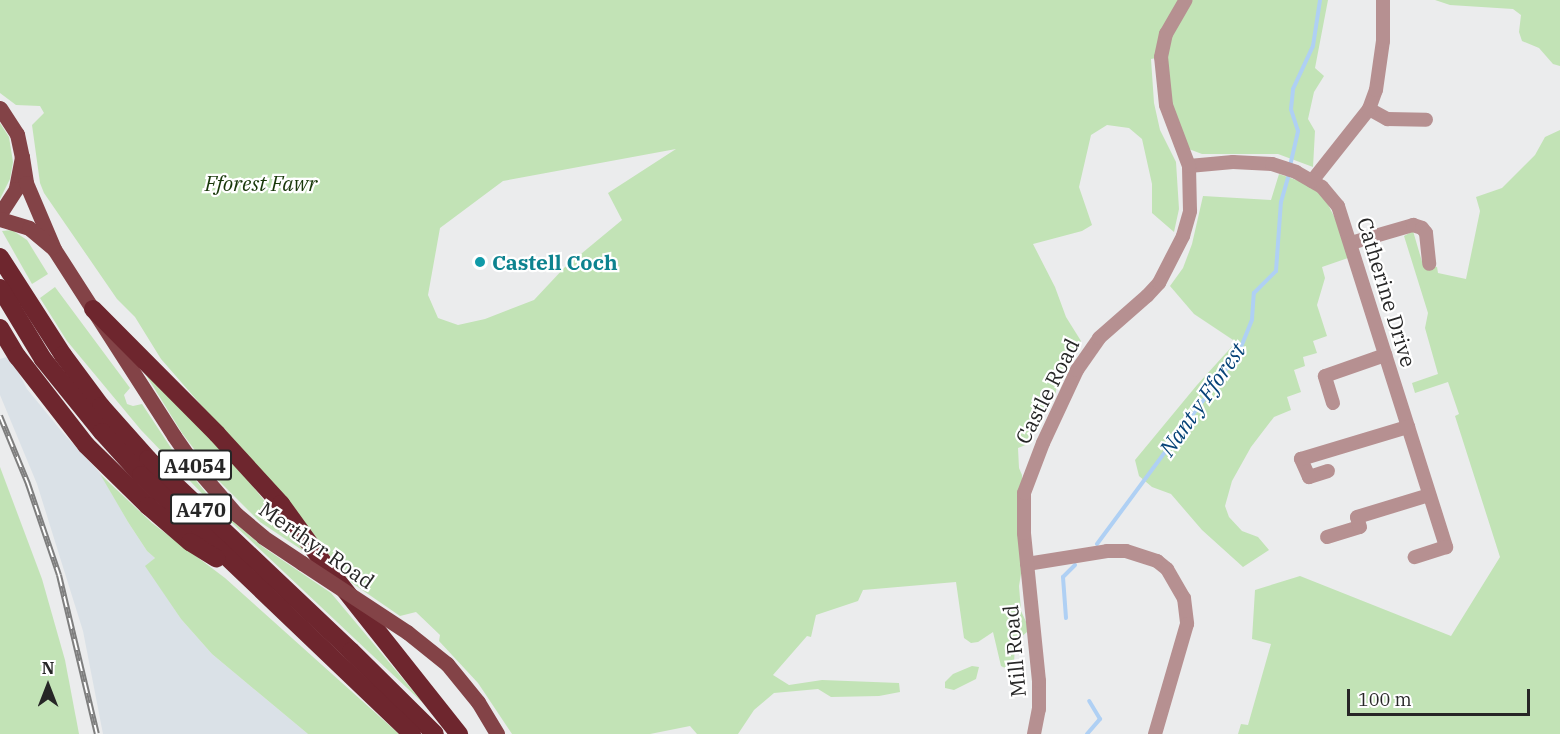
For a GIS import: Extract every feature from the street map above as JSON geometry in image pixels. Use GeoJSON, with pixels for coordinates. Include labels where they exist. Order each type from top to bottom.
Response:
{"type":"FeatureCollection","features":[{"type":"Feature","properties":{"kind":"highway","name":"A470"},"geometry":{"type":"LineString","coordinates":[[0,256],[63,355],[101,406],[148,459],[351,651],[435,734]]}},
{"type":"Feature","properties":{"kind":"highway","name":"A470"},"geometry":{"type":"LineString","coordinates":[[0,288],[43,359],[102,432],[141,474],[412,734]]}},
{"type":"Feature","properties":{"kind":"highway"},"geometry":{"type":"LineString","coordinates":[[93,309],[217,434],[281,504],[325,565],[459,734]]}},
{"type":"Feature","properties":{"kind":"highway"},"geometry":{"type":"LineString","coordinates":[[0,328],[17,356],[57,410],[117,477],[190,542],[255,584]]}},
{"type":"Feature","properties":{"kind":"main road","name":"Merthyr Road"},"geometry":{"type":"LineString","coordinates":[[0,108],[17,134],[26,183],[54,249],[174,436],[217,493],[263,537],[407,632],[447,664],[478,702],[497,734]]}},
{"type":"Feature","properties":{"kind":"main road"},"geometry":{"type":"LineString","coordinates":[[0,214],[16,189],[22,157]]}},
{"type":"Feature","properties":{"kind":"main road","name":"Merthyr Road"},"geometry":{"type":"LineString","coordinates":[[0,219],[29,228],[54,249]]}},
{"type":"Feature","properties":{"kind":"street","name":"Castle Road"},"geometry":{"type":"LineString","coordinates":[[1027,564],[1023,510],[1028,478],[1065,393],[1088,352],[1113,324],[1159,283],[1183,236],[1190,211],[1189,166],[1166,105],[1161,57],[1166,34],[1186,0]]}},
{"type":"Feature","properties":{"kind":"street"},"geometry":{"type":"LineString","coordinates":[[1312,181],[1369,109],[1376,90],[1383,41],[1383,0]]}},
{"type":"Feature","properties":{"kind":"street"},"geometry":{"type":"LineString","coordinates":[[1369,109],[1387,118],[1426,120]]}},
{"type":"Feature","properties":{"kind":"street","name":"Catherine Drive"},"geometry":{"type":"LineString","coordinates":[[1189,166],[1257,162],[1290,170],[1312,181],[1332,196],[1351,243],[1446,547],[1415,557]]}},
{"type":"Feature","properties":{"kind":"street"},"geometry":{"type":"LineString","coordinates":[[1351,243],[1413,225],[1422,228],[1426,233],[1429,264]]}},
{"type":"Feature","properties":{"kind":"street"},"geometry":{"type":"LineString","coordinates":[[1333,403],[1325,376],[1385,355]]}},
{"type":"Feature","properties":{"kind":"street"},"geometry":{"type":"LineString","coordinates":[[1328,471],[1309,477],[1301,459],[1408,427]]}},
{"type":"Feature","properties":{"kind":"street"},"geometry":{"type":"LineString","coordinates":[[1327,537],[1360,527],[1357,517],[1429,495]]}},
{"type":"Feature","properties":{"kind":"street"},"geometry":{"type":"LineString","coordinates":[[1027,564],[1107,551],[1126,551],[1141,554],[1167,569],[1184,598],[1187,624],[1155,734]]}},
{"type":"Feature","properties":{"kind":"street","name":"Mill Road"},"geometry":{"type":"LineString","coordinates":[[1027,564],[1039,681],[1039,709],[1034,734]]}},
{"type":"Feature","properties":{"kind":"shaded area"},"geometry":{"type":"Polygon","coordinates":[[[10,356],[27,389],[100,473],[128,522],[147,551],[155,558],[146,566],[181,619],[212,654],[308,734],[103,734],[83,631],[37,484],[0,395],[0,359],[10,356]]]}},
{"type":"Feature","properties":{"kind":"green space","name":"Fforest Fawr"},"geometry":{"type":"Polygon","coordinates":[[[0,0],[1328,0],[1315,68],[1324,76],[1314,92],[1308,119],[1315,131],[1313,167],[1278,154],[1202,154],[1181,146],[1161,57],[1151,59],[1154,103],[1160,130],[1176,162],[1179,209],[1174,232],[1152,213],[1152,184],[1142,139],[1129,128],[1107,125],[1091,135],[1079,187],[1092,225],[1082,231],[1033,244],[1055,287],[1066,317],[1081,341],[1057,377],[1056,392],[1028,444],[1018,448],[1019,468],[1022,475],[1022,568],[1019,586],[1021,611],[1028,626],[1027,632],[1015,642],[1014,665],[1007,669],[1001,666],[993,632],[978,642],[971,643],[964,638],[956,582],[863,590],[858,601],[816,615],[811,637],[807,636],[773,675],[789,685],[822,680],[899,683],[900,692],[879,696],[831,697],[818,689],[774,693],[754,710],[738,734],[697,734],[690,726],[650,734],[512,734],[478,683],[439,641],[440,635],[416,612],[400,616],[352,583],[296,514],[161,359],[135,317],[117,299],[44,193],[40,183],[32,125],[44,113],[40,106],[16,105],[0,93],[0,0]],[[676,149],[503,181],[440,228],[428,295],[438,318],[458,325],[485,319],[534,300],[564,268],[622,220],[608,193],[676,149]]]}},
{"type":"Feature","properties":{"kind":"green space"},"geometry":{"type":"Polygon","coordinates":[[[1435,0],[1560,0],[1560,66],[1553,64],[1539,48],[1522,41],[1519,32],[1521,15],[1513,9],[1450,5],[1435,0]]]}},
{"type":"Feature","properties":{"kind":"green space"},"geometry":{"type":"Polygon","coordinates":[[[0,123],[9,137],[13,162],[10,179],[0,199],[0,123]]]}},
{"type":"Feature","properties":{"kind":"green space"},"geometry":{"type":"Polygon","coordinates":[[[1560,130],[1560,734],[1238,734],[1241,724],[1248,725],[1271,644],[1252,639],[1255,590],[1300,576],[1451,636],[1500,557],[1455,416],[1459,414],[1448,382],[1415,393],[1412,383],[1438,374],[1425,328],[1428,313],[1404,236],[1413,231],[1423,265],[1437,267],[1438,273],[1466,279],[1480,211],[1476,197],[1502,188],[1535,155],[1545,137],[1560,130]]]}},
{"type":"Feature","properties":{"kind":"green space"},"geometry":{"type":"Polygon","coordinates":[[[1279,174],[1305,183],[1324,197],[1336,220],[1348,258],[1322,267],[1325,278],[1317,305],[1327,336],[1313,341],[1317,353],[1303,357],[1305,366],[1294,370],[1301,392],[1287,397],[1291,410],[1274,417],[1251,447],[1232,481],[1225,506],[1229,517],[1242,531],[1258,537],[1269,550],[1243,567],[1202,530],[1171,494],[1152,487],[1139,476],[1135,460],[1236,342],[1194,314],[1170,286],[1183,268],[1192,244],[1203,196],[1271,200],[1279,174]]]}},
{"type":"Feature","properties":{"kind":"green space"},"geometry":{"type":"Polygon","coordinates":[[[12,230],[27,240],[48,274],[32,284],[2,231],[12,230]]]}},
{"type":"Feature","properties":{"kind":"green space"},"geometry":{"type":"Polygon","coordinates":[[[55,287],[130,388],[124,395],[127,404],[133,406],[142,404],[177,457],[219,509],[263,547],[331,593],[424,704],[213,505],[141,430],[67,341],[40,298],[55,287]]]}},
{"type":"Feature","properties":{"kind":"green space"},"geometry":{"type":"Polygon","coordinates":[[[141,367],[183,408],[251,484],[305,552],[260,522],[215,477],[182,433],[141,367]]]}},
{"type":"Feature","properties":{"kind":"green space"},"geometry":{"type":"Polygon","coordinates":[[[0,467],[42,579],[65,660],[79,734],[0,734],[0,467]]]}},
{"type":"Feature","properties":{"kind":"green space"},"geometry":{"type":"Polygon","coordinates":[[[100,474],[152,523],[225,578],[399,734],[308,734],[212,654],[181,619],[145,566],[155,558],[147,551],[128,522],[100,474]]]}},
{"type":"Feature","properties":{"kind":"green space"},"geometry":{"type":"Polygon","coordinates":[[[972,666],[979,667],[976,679],[954,690],[945,688],[945,682],[953,674],[972,666]]]}},
{"type":"Feature","properties":{"kind":"waterway","name":"Nant y Fforest"},"geometry":{"type":"LineString","coordinates":[[1290,166],[1298,131],[1291,109],[1293,89],[1313,46],[1320,0]]}},
{"type":"Feature","properties":{"kind":"waterway","name":"Nant y Fforest"},"geometry":{"type":"LineString","coordinates":[[1097,544],[1239,352],[1252,319],[1254,293],[1276,271],[1281,202],[1289,174]]}},
{"type":"Feature","properties":{"kind":"waterway","name":"Nant y Fforest"},"geometry":{"type":"LineString","coordinates":[[1066,618],[1063,577],[1075,565]]}},
{"type":"Feature","properties":{"kind":"waterway","name":"Nant y Fforest"},"geometry":{"type":"LineString","coordinates":[[1087,734],[1100,719],[1089,701]]}},
{"type":"Feature","properties":{"kind":"railway"},"geometry":{"type":"LineString","coordinates":[[0,416],[28,484],[59,575],[97,734]]}},
{"type":"Feature","properties":{"kind":"place","name":"Castell Coch"},"geometry":{"type":"Point","coordinates":[480,262]}}]}
